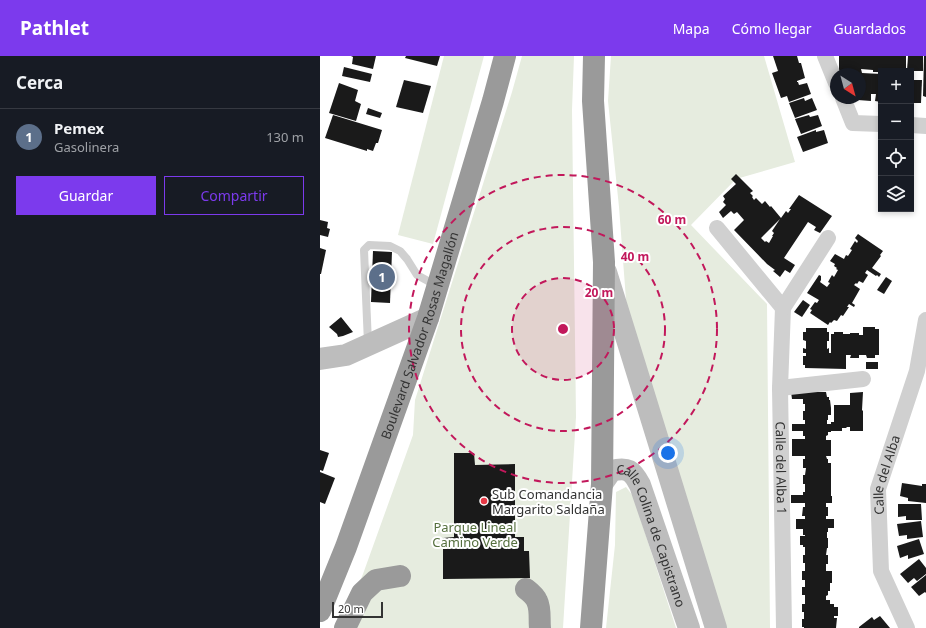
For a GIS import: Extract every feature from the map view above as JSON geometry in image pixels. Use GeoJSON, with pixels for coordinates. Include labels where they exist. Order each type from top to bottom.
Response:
{"type":"FeatureCollection","features":[{"type":"Feature","properties":{"kind":"highway","name":"Boulevard Salvador Rosas Magallón"},"geometry":{"type":"LineString","coordinates":[[320,611],[346,547],[428,318],[505,56]]}},
{"type":"Feature","properties":{"kind":"highway"},"geometry":{"type":"LineString","coordinates":[[591,628],[602,484],[604,262],[593,101],[594,56]]}},
{"type":"Feature","properties":{"kind":"highway"},"geometry":{"type":"LineString","coordinates":[[344,628],[362,593],[366,589],[376,580],[400,576]]}},
{"type":"Feature","properties":{"kind":"highway"},"geometry":{"type":"LineString","coordinates":[[526,589],[537,601],[540,628]]}},
{"type":"Feature","properties":{"kind":"main road","name":"Calle Colina de Capistrano"},"geometry":{"type":"LineString","coordinates":[[604,262],[716,628]]}},
{"type":"Feature","properties":{"kind":"main road"},"geometry":{"type":"LineString","coordinates":[[320,359],[346,355],[428,318]]}},
{"type":"Feature","properties":{"kind":"main road","name":"Calle Colina de Capistrano"},"geometry":{"type":"LineString","coordinates":[[602,484],[611,471],[623,468],[634,474],[640,485],[689,628]]}},
{"type":"Feature","properties":{"kind":"main road"},"geometry":{"type":"LineString","coordinates":[[640,485],[668,474]]}},
{"type":"Feature","properties":{"kind":"street"},"geometry":{"type":"LineString","coordinates":[[825,56],[830,68]]}},
{"type":"Feature","properties":{"kind":"street"},"geometry":{"type":"LineString","coordinates":[[845,104],[853,123],[878,124]]}},
{"type":"Feature","properties":{"kind":"street"},"geometry":{"type":"LineString","coordinates":[[914,125],[926,126]]}},
{"type":"Feature","properties":{"kind":"street"},"geometry":{"type":"LineString","coordinates":[[717,228],[783,308],[828,238]]}},
{"type":"Feature","properties":{"kind":"street","name":"Calle del Alba 1"},"geometry":{"type":"LineString","coordinates":[[783,308],[780,388],[784,628]]}},
{"type":"Feature","properties":{"kind":"street","name":"Calle del Alba"},"geometry":{"type":"LineString","coordinates":[[907,628],[880,571],[878,489],[917,371],[926,320]]}},
{"type":"Feature","properties":{"kind":"street"},"geometry":{"type":"LineString","coordinates":[[780,388],[863,379]]}},
{"type":"Feature","properties":{"kind":"lane"},"geometry":{"type":"LineString","coordinates":[[368,346],[364,250],[369,245],[390,246],[400,251],[407,259],[416,275],[438,287]]}},
{"type":"Feature","properties":{"kind":"green space"},"geometry":{"type":"Polygon","coordinates":[[[444,56],[484,56],[433,244],[398,235],[444,56]]]}},
{"type":"Feature","properties":{"kind":"green space","name":"Parque Lineal Camino Verde"},"geometry":{"type":"Polygon","coordinates":[[[522,56],[574,56],[572,110],[576,417],[563,628],[340,628],[363,574],[413,435],[415,400],[522,56]]]}},
{"type":"Feature","properties":{"kind":"green space"},"geometry":{"type":"Polygon","coordinates":[[[611,56],[764,56],[795,162],[736,179],[691,225],[767,304],[770,628],[724,628],[628,326],[619,207],[608,101],[611,56]]]}},
{"type":"Feature","properties":{"kind":"green space"},"geometry":{"type":"Polygon","coordinates":[[[626,487],[633,496],[676,628],[606,628],[615,545],[616,492],[626,487]]]}},
{"type":"Feature","properties":{"kind":"building"},"geometry":{"type":"Polygon","coordinates":[[[351,56],[376,56],[373,69],[352,64],[353,57],[351,56]]]}},
{"type":"Feature","properties":{"kind":"building"},"geometry":{"type":"Polygon","coordinates":[[[406,56],[440,56],[437,66],[405,58],[406,56]]]}},
{"type":"Feature","properties":{"kind":"building"},"geometry":{"type":"Polygon","coordinates":[[[773,56],[797,56],[799,63],[801,63],[805,78],[797,82],[799,85],[807,83],[811,94],[789,102],[787,96],[781,98],[772,73],[778,71],[773,56]]]}},
{"type":"Feature","properties":{"kind":"building"},"geometry":{"type":"Polygon","coordinates":[[[839,56],[906,56],[906,68],[878,68],[878,72],[873,72],[873,70],[866,69],[866,68],[839,68],[839,56]]]}},
{"type":"Feature","properties":{"kind":"building"},"geometry":{"type":"Polygon","coordinates":[[[908,56],[923,56],[923,71],[914,71],[914,68],[907,68],[908,56]]]}},
{"type":"Feature","properties":{"kind":"building"},"geometry":{"type":"Polygon","coordinates":[[[924,56],[926,56],[926,97],[923,96],[924,56]]]}},
{"type":"Feature","properties":{"kind":"building"},"geometry":{"type":"Polygon","coordinates":[[[344,67],[372,74],[370,82],[342,76],[344,67]]]}},
{"type":"Feature","properties":{"kind":"building"},"geometry":{"type":"Polygon","coordinates":[[[866,73],[878,74],[878,102],[875,101],[876,94],[871,94],[871,101],[866,101],[866,73]]]}},
{"type":"Feature","properties":{"kind":"building"},"geometry":{"type":"Polygon","coordinates":[[[404,80],[431,86],[423,113],[396,107],[404,80]]]}},
{"type":"Feature","properties":{"kind":"building"},"geometry":{"type":"Polygon","coordinates":[[[914,80],[922,80],[921,103],[914,103],[914,80]]]}},
{"type":"Feature","properties":{"kind":"building"},"geometry":{"type":"Polygon","coordinates":[[[339,83],[358,90],[355,101],[361,104],[356,121],[329,113],[339,83]]]}},
{"type":"Feature","properties":{"kind":"building"},"geometry":{"type":"Polygon","coordinates":[[[804,98],[805,101],[812,98],[817,110],[795,118],[789,103],[804,98]]]}},
{"type":"Feature","properties":{"kind":"building"},"geometry":{"type":"Polygon","coordinates":[[[368,108],[382,113],[380,118],[366,114],[368,108]]]}},
{"type":"Feature","properties":{"kind":"building"},"geometry":{"type":"Polygon","coordinates":[[[333,115],[382,130],[378,143],[376,143],[373,151],[367,149],[367,151],[325,138],[333,115]]]}},
{"type":"Feature","properties":{"kind":"building"},"geometry":{"type":"Polygon","coordinates":[[[809,115],[810,117],[818,115],[822,126],[801,134],[795,119],[809,115]]]}},
{"type":"Feature","properties":{"kind":"building"},"geometry":{"type":"Polygon","coordinates":[[[816,130],[816,132],[824,130],[828,143],[803,152],[797,137],[816,130]]]}},
{"type":"Feature","properties":{"kind":"building"},"geometry":{"type":"Polygon","coordinates":[[[736,174],[753,191],[750,193],[754,200],[756,198],[762,204],[765,201],[781,218],[786,211],[788,213],[791,209],[789,209],[799,195],[832,216],[820,233],[814,230],[816,227],[808,222],[784,258],[795,265],[790,273],[785,270],[780,277],[773,271],[775,270],[767,264],[734,230],[744,220],[737,212],[734,214],[731,211],[723,218],[719,212],[726,205],[723,202],[725,199],[723,196],[736,184],[731,179],[736,174]],[[780,219],[761,238],[765,242],[766,241],[769,243],[774,233],[772,231],[780,219]]]}},
{"type":"Feature","properties":{"kind":"building"},"geometry":{"type":"Polygon","coordinates":[[[320,220],[328,222],[327,228],[330,229],[328,237],[320,235],[320,220]]]}},
{"type":"Feature","properties":{"kind":"building"},"geometry":{"type":"Polygon","coordinates":[[[858,234],[883,251],[872,268],[881,274],[879,277],[867,270],[865,273],[868,275],[863,283],[859,281],[854,285],[860,289],[852,303],[855,305],[854,307],[849,304],[847,307],[849,307],[843,316],[841,315],[837,321],[834,320],[828,325],[810,313],[812,310],[810,309],[815,302],[817,303],[819,300],[807,293],[819,275],[821,276],[820,282],[827,287],[830,283],[828,282],[832,275],[834,277],[838,270],[834,266],[835,264],[830,261],[835,254],[844,259],[846,255],[848,256],[855,241],[857,243],[858,241],[855,238],[858,234]]]}},
{"type":"Feature","properties":{"kind":"building"},"geometry":{"type":"Polygon","coordinates":[[[320,248],[326,250],[321,274],[320,274],[320,248]]]}},
{"type":"Feature","properties":{"kind":"building"},"geometry":{"type":"Polygon","coordinates":[[[373,251],[392,252],[390,303],[371,302],[373,251]]]}},
{"type":"Feature","properties":{"kind":"building"},"geometry":{"type":"Polygon","coordinates":[[[886,277],[892,281],[884,294],[877,290],[886,277]]]}},
{"type":"Feature","properties":{"kind":"building"},"geometry":{"type":"Polygon","coordinates":[[[803,300],[810,305],[802,317],[794,312],[803,300]]]}},
{"type":"Feature","properties":{"kind":"building"},"geometry":{"type":"Polygon","coordinates":[[[341,317],[353,332],[338,337],[337,334],[329,327],[341,317]]]}},
{"type":"Feature","properties":{"kind":"building"},"geometry":{"type":"Polygon","coordinates":[[[863,327],[875,327],[875,329],[879,329],[879,355],[875,355],[875,358],[867,358],[866,355],[859,355],[859,358],[850,358],[851,355],[846,355],[846,369],[805,368],[805,365],[803,365],[803,356],[806,356],[806,353],[803,353],[803,348],[806,349],[806,341],[803,340],[803,332],[806,332],[806,328],[827,328],[827,332],[829,332],[829,341],[827,341],[827,349],[829,348],[829,353],[831,353],[831,334],[834,334],[834,332],[843,332],[843,334],[859,333],[859,335],[863,335],[863,327]]]}},
{"type":"Feature","properties":{"kind":"building"},"geometry":{"type":"Polygon","coordinates":[[[866,362],[878,362],[878,369],[866,369],[866,362]]]}},
{"type":"Feature","properties":{"kind":"building"},"geometry":{"type":"Polygon","coordinates":[[[791,392],[826,392],[827,397],[829,397],[830,400],[831,408],[831,415],[828,415],[827,424],[831,424],[831,422],[834,422],[834,405],[850,405],[850,393],[863,392],[863,431],[850,431],[850,427],[847,427],[842,428],[842,431],[828,432],[828,435],[826,436],[826,440],[831,440],[831,456],[826,456],[828,463],[831,463],[832,503],[826,503],[826,507],[828,507],[828,516],[826,516],[826,519],[834,519],[834,528],[828,528],[827,532],[828,548],[826,555],[828,555],[828,564],[826,564],[826,571],[832,571],[832,583],[830,583],[830,591],[828,591],[826,600],[830,600],[830,604],[834,604],[834,607],[838,607],[838,616],[834,616],[834,618],[837,618],[836,628],[802,627],[804,612],[802,612],[802,604],[805,604],[805,595],[802,595],[802,587],[805,587],[805,580],[802,580],[802,571],[805,571],[803,555],[805,555],[805,547],[800,545],[800,536],[805,535],[803,535],[803,529],[796,529],[796,519],[805,519],[805,516],[802,516],[805,503],[791,503],[791,495],[803,495],[803,492],[805,492],[803,475],[805,475],[806,468],[803,468],[803,459],[805,459],[805,456],[792,456],[792,439],[805,439],[805,436],[803,436],[803,431],[792,431],[792,424],[805,424],[805,420],[803,420],[803,411],[805,411],[805,404],[803,404],[803,399],[792,399],[791,392]]]}},
{"type":"Feature","properties":{"kind":"building"},"geometry":{"type":"Polygon","coordinates":[[[320,450],[329,453],[323,471],[320,470],[320,450]]]}},
{"type":"Feature","properties":{"kind":"building","name":"Sub Comandancia Margarito Saldaña"},"geometry":{"type":"Polygon","coordinates":[[[454,453],[474,453],[475,465],[515,464],[515,537],[524,537],[524,551],[529,551],[530,578],[443,579],[443,538],[454,537],[454,453]]]}},
{"type":"Feature","properties":{"kind":"building"},"geometry":{"type":"Polygon","coordinates":[[[320,472],[335,478],[325,504],[320,502],[320,472]]]}},
{"type":"Feature","properties":{"kind":"building"},"geometry":{"type":"Polygon","coordinates":[[[902,483],[922,486],[922,484],[926,484],[926,503],[908,501],[908,498],[900,496],[902,483]]]}},
{"type":"Feature","properties":{"kind":"building"},"geometry":{"type":"Polygon","coordinates":[[[898,504],[921,504],[922,520],[906,520],[906,516],[898,517],[898,504]]]}},
{"type":"Feature","properties":{"kind":"building"},"geometry":{"type":"Polygon","coordinates":[[[921,521],[923,537],[907,539],[907,535],[899,536],[897,524],[921,521]]]}},
{"type":"Feature","properties":{"kind":"building"},"geometry":{"type":"Polygon","coordinates":[[[919,539],[924,554],[908,559],[908,555],[900,558],[897,546],[919,539]]]}},
{"type":"Feature","properties":{"kind":"building"},"geometry":{"type":"Polygon","coordinates":[[[919,559],[926,568],[926,574],[917,581],[914,578],[908,583],[900,574],[919,559]]]}},
{"type":"Feature","properties":{"kind":"building"},"geometry":{"type":"Polygon","coordinates":[[[926,575],[926,593],[925,592],[919,596],[911,587],[926,575]]]}},
{"type":"Feature","properties":{"kind":"building"},"geometry":{"type":"Polygon","coordinates":[[[880,616],[890,628],[859,628],[872,617],[874,620],[880,616]]]}},
{"type":"Feature","properties":{"kind":"place","name":"Pemex"},"geometry":{"type":"Point","coordinates":[382,277]}},
{"type":"Feature","properties":{"kind":"place","name":"Sub Comandancia Margarito Saldaña"},"geometry":{"type":"Point","coordinates":[484,501]}}]}
